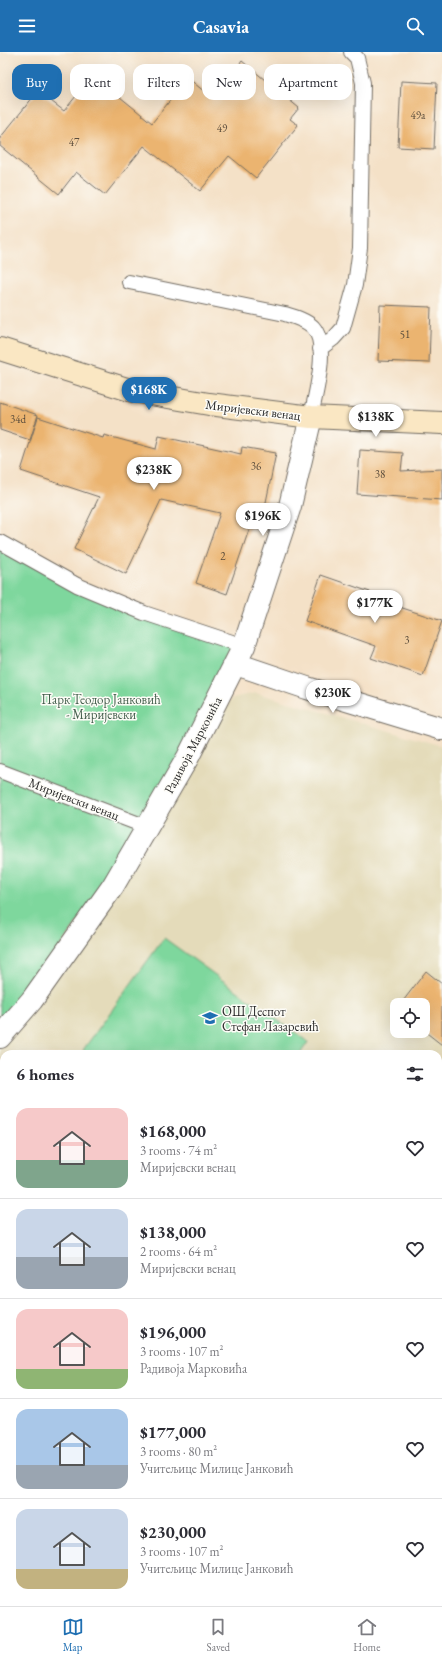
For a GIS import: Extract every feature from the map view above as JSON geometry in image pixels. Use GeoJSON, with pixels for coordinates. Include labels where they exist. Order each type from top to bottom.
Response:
{"type":"FeatureCollection","features":[{"type":"Feature","properties":{"kind":"street","name":"Миријевски венац"},"geometry":{"type":"LineString","coordinates":[[0,349],[133,391],[209,404],[312,417],[442,423]]}},
{"type":"Feature","properties":{"kind":"street","name":"Радивоја Марковића"},"geometry":{"type":"LineString","coordinates":[[0,1037],[32,1000],[113,886],[188,757],[240,655],[290,506],[312,417]]}},
{"type":"Feature","properties":{"kind":"street"},"geometry":{"type":"LineString","coordinates":[[240,655],[307,688],[442,729]]}},
{"type":"Feature","properties":{"kind":"lane"},"geometry":{"type":"LineString","coordinates":[[320,349],[333,340],[343,328],[355,285],[360,248],[364,83],[357,58],[351,52]]}},
{"type":"Feature","properties":{"kind":"lane"},"geometry":{"type":"LineString","coordinates":[[129,282],[285,314],[300,319],[312,327],[317,334],[320,349],[320,368],[312,417]]}},
{"type":"Feature","properties":{"kind":"lane"},"geometry":{"type":"LineString","coordinates":[[0,542],[77,585],[144,613],[214,638],[240,655]]}},
{"type":"Feature","properties":{"kind":"lane","name":"Миријевски венац"},"geometry":{"type":"LineString","coordinates":[[0,771],[147,826]]}},
{"type":"Feature","properties":{"kind":"shaded area","name":"ОШ Деспот Стефан Лазаревић"},"geometry":{"type":"Polygon","coordinates":[[[256,693],[442,746],[442,1050],[0,1050],[0,1045],[143,850],[232,698],[256,693]]]}},
{"type":"Feature","properties":{"kind":"green space","name":"Парк Теодор Јанковић - Миријевски"},"geometry":{"type":"Polygon","coordinates":[[[0,542],[77,585],[244,646],[188,757],[0,1037],[0,542]]]}},
{"type":"Feature","properties":{"kind":"green space"},"geometry":{"type":"Polygon","coordinates":[[[164,938],[308,1042],[303,1050],[83,1050],[164,938]]]}},
{"type":"Feature","properties":{"kind":"building"},"geometry":{"type":"Polygon","coordinates":[[[256,73],[264,79],[264,100],[289,100],[299,108],[290,119],[298,125],[256,178],[229,156],[200,191],[144,146],[105,195],[76,172],[59,194],[0,146],[0,138],[31,100],[50,100],[64,111],[73,100],[124,100],[152,123],[170,100],[194,100],[194,83],[202,90],[202,100],[256,100],[256,73]]]}},
{"type":"Feature","properties":{"kind":"building"},"geometry":{"type":"Polygon","coordinates":[[[401,81],[437,83],[434,149],[398,147],[401,81]]]}},
{"type":"Feature","properties":{"kind":"building"},"geometry":{"type":"Polygon","coordinates":[[[380,305],[431,307],[429,363],[378,361],[380,305]]]}},
{"type":"Feature","properties":{"kind":"building"},"geometry":{"type":"Polygon","coordinates":[[[0,402],[38,415],[30,440],[0,430],[0,402]]]}},
{"type":"Feature","properties":{"kind":"building"},"geometry":{"type":"Polygon","coordinates":[[[38,417],[103,438],[104,435],[156,449],[159,436],[241,454],[242,447],[276,453],[263,517],[254,515],[227,594],[196,583],[220,513],[161,500],[126,574],[74,549],[99,497],[21,471],[38,417]]]}},
{"type":"Feature","properties":{"kind":"building"},"geometry":{"type":"Polygon","coordinates":[[[360,450],[403,453],[401,471],[442,469],[442,500],[357,494],[360,450]]]}},
{"type":"Feature","properties":{"kind":"building"},"geometry":{"type":"Polygon","coordinates":[[[321,575],[370,592],[369,597],[442,621],[423,676],[371,658],[376,646],[305,621],[321,575]]]}},
{"type":"Feature","properties":{"kind":"building"},"geometry":{"type":"Polygon","coordinates":[[[426,971],[442,984],[442,1045],[430,1036],[430,998],[405,998],[426,971]]]}},
{"type":"Feature","properties":{"kind":"place","name":"ОШ Деспот Стефан Лазаревић"},"geometry":{"type":"Point","coordinates":[210,1018]}}]}
